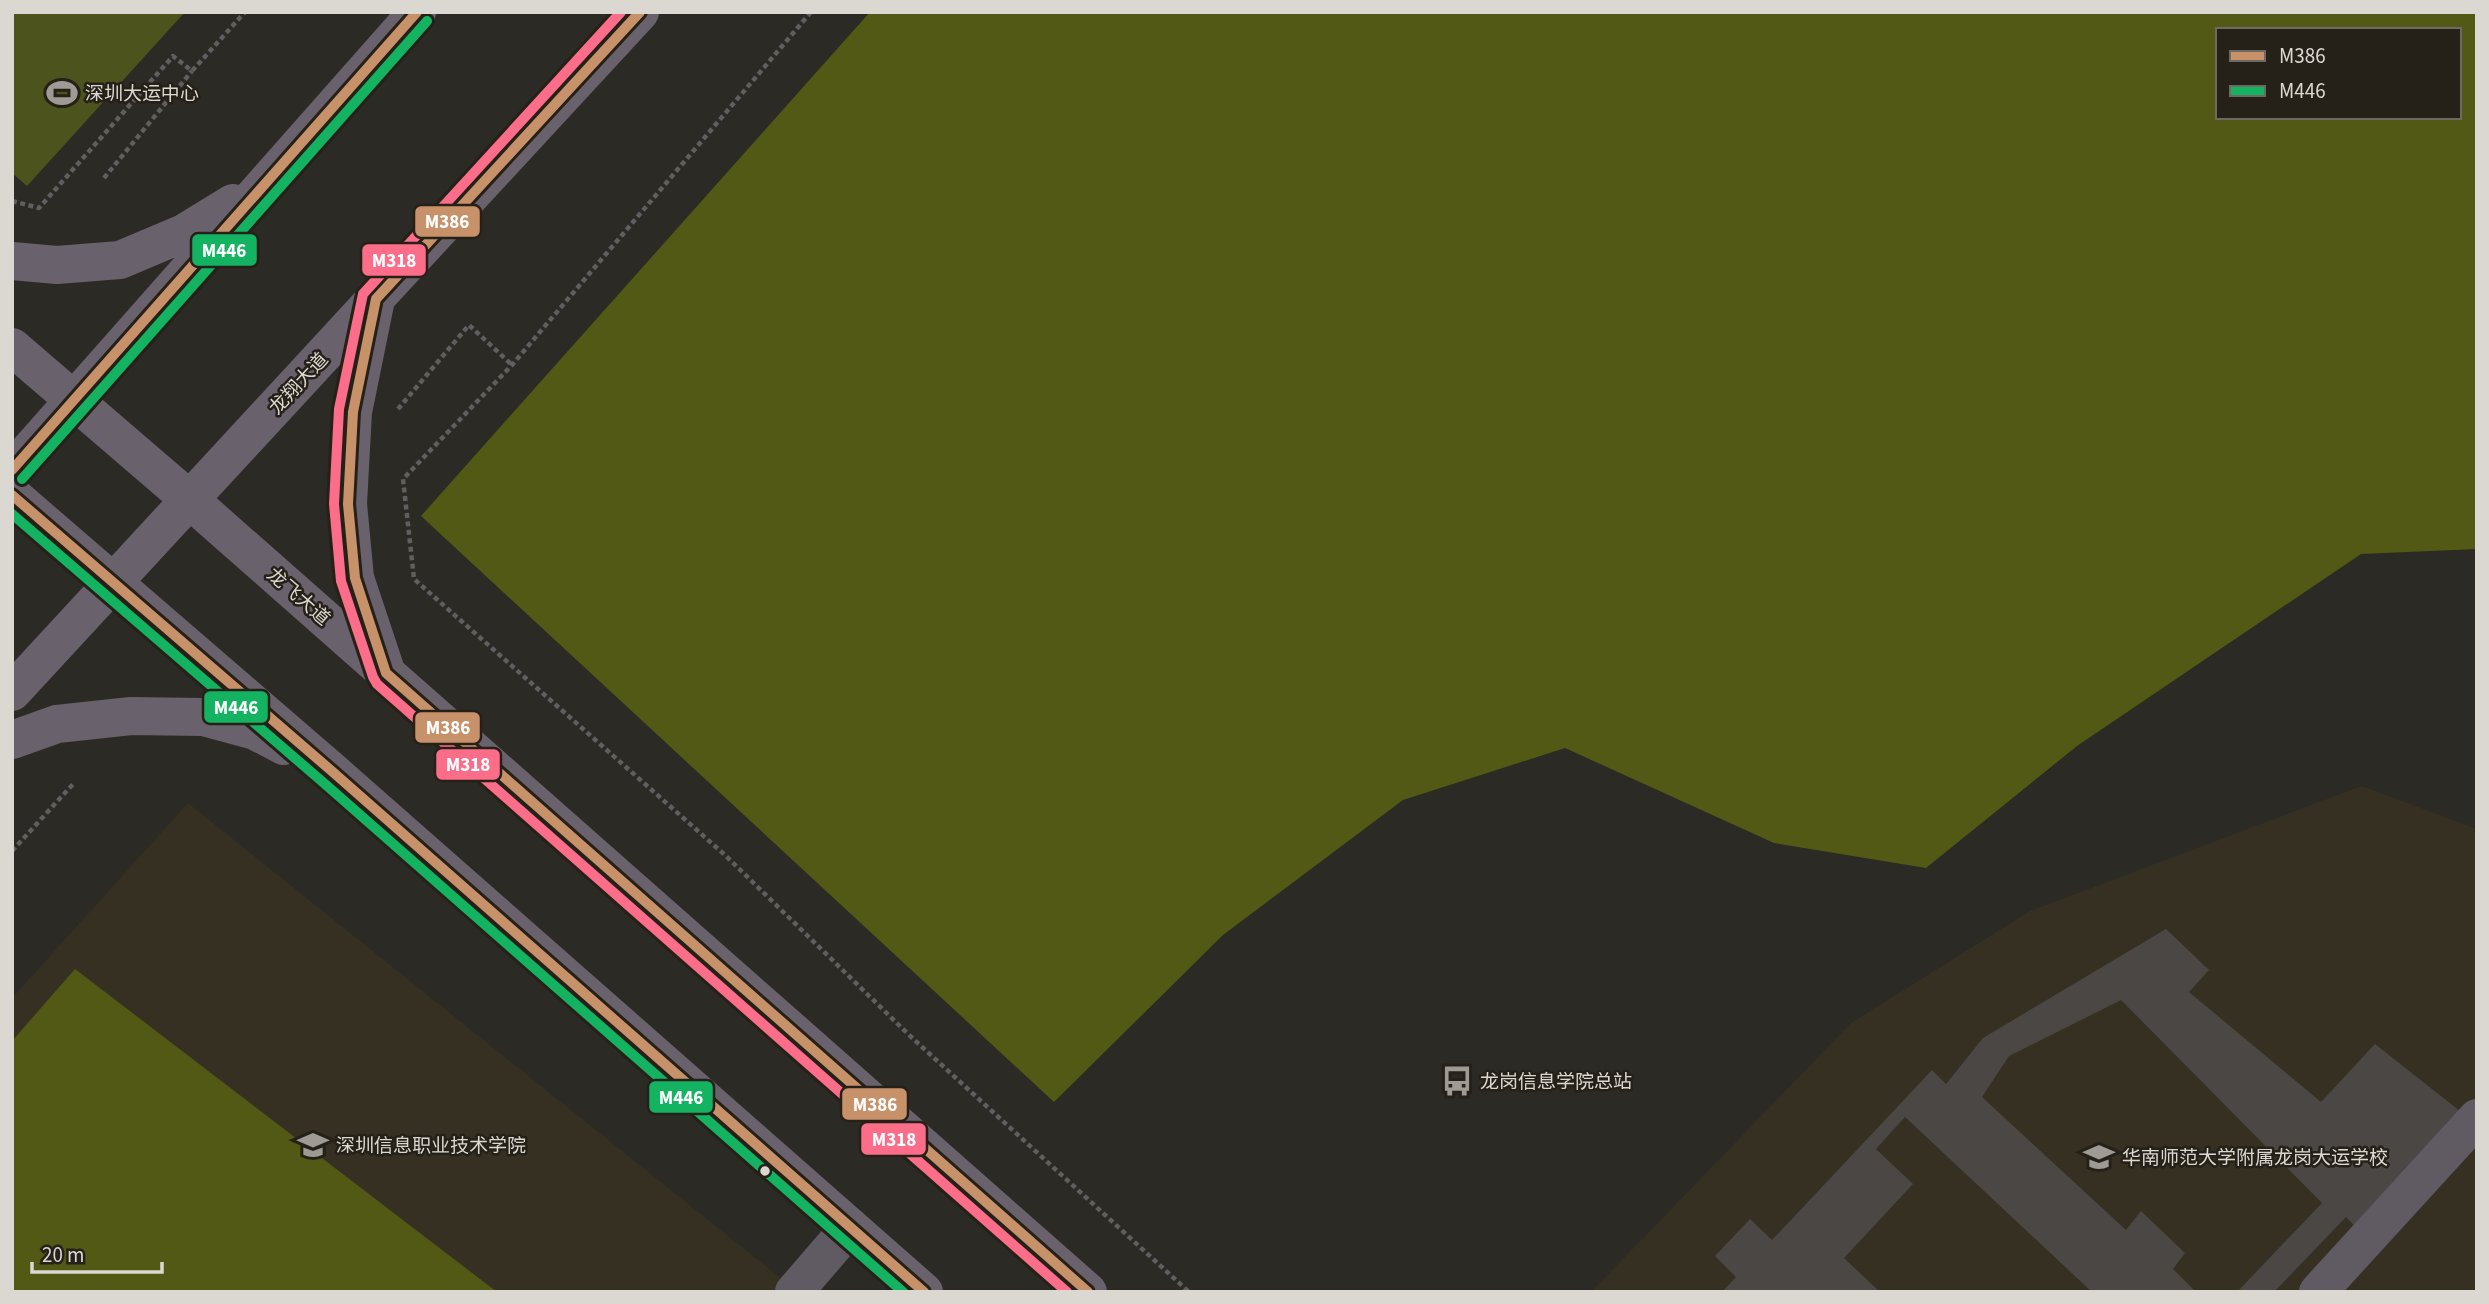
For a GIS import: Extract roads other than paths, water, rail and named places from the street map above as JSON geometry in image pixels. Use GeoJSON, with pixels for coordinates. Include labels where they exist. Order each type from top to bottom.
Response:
{"type":"FeatureCollection","features":[{"type":"Feature","properties":{"kind":"main road"},"geometry":{"type":"LineString","coordinates":[[12,470],[417,12]]}},
{"type":"Feature","properties":{"kind":"main road","name":"龙翔大道"},"geometry":{"type":"LineString","coordinates":[[12,692],[640,12]]}},
{"type":"Feature","properties":{"kind":"main road"},"geometry":{"type":"LineString","coordinates":[[12,261],[57,265],[120,260],[184,233],[265,184]]}},
{"type":"Feature","properties":{"kind":"main road"},"geometry":{"type":"LineString","coordinates":[[376,299],[353,412],[348,504],[355,578],[386,673]]}},
{"type":"Feature","properties":{"kind":"main road","name":"龙飞大道"},"geometry":{"type":"LineString","coordinates":[[12,347],[190,500],[1087,1292]]}},
{"type":"Feature","properties":{"kind":"main road"},"geometry":{"type":"LineString","coordinates":[[12,495],[924,1292]]}},
{"type":"Feature","properties":{"kind":"main road"},"geometry":{"type":"LineString","coordinates":[[12,740],[57,724],[131,716],[203,717],[255,731],[334,774]]}},
{"type":"Feature","properties":{"kind":"street"},"geometry":{"type":"LineString","coordinates":[[2318,1292],[2477,1118]]}},
{"type":"Feature","properties":{"kind":"street"},"geometry":{"type":"LineString","coordinates":[[794,1292],[850,1227]]}},
{"type":"Feature","properties":{"kind":"place","name":"深圳大运中心"},"geometry":{"type":"Point","coordinates":[62,93]}},
{"type":"Feature","properties":{"kind":"place","name":"龙岗信息学院总站"},"geometry":{"type":"Point","coordinates":[1457,1081]}},
{"type":"Feature","properties":{"kind":"place","name":"深圳信息职业技术学院"},"geometry":{"type":"Point","coordinates":[313,1145]}},
{"type":"Feature","properties":{"kind":"place","name":"华南师范大学附属龙岗大运学校"},"geometry":{"type":"Point","coordinates":[2099,1157]}}]}
